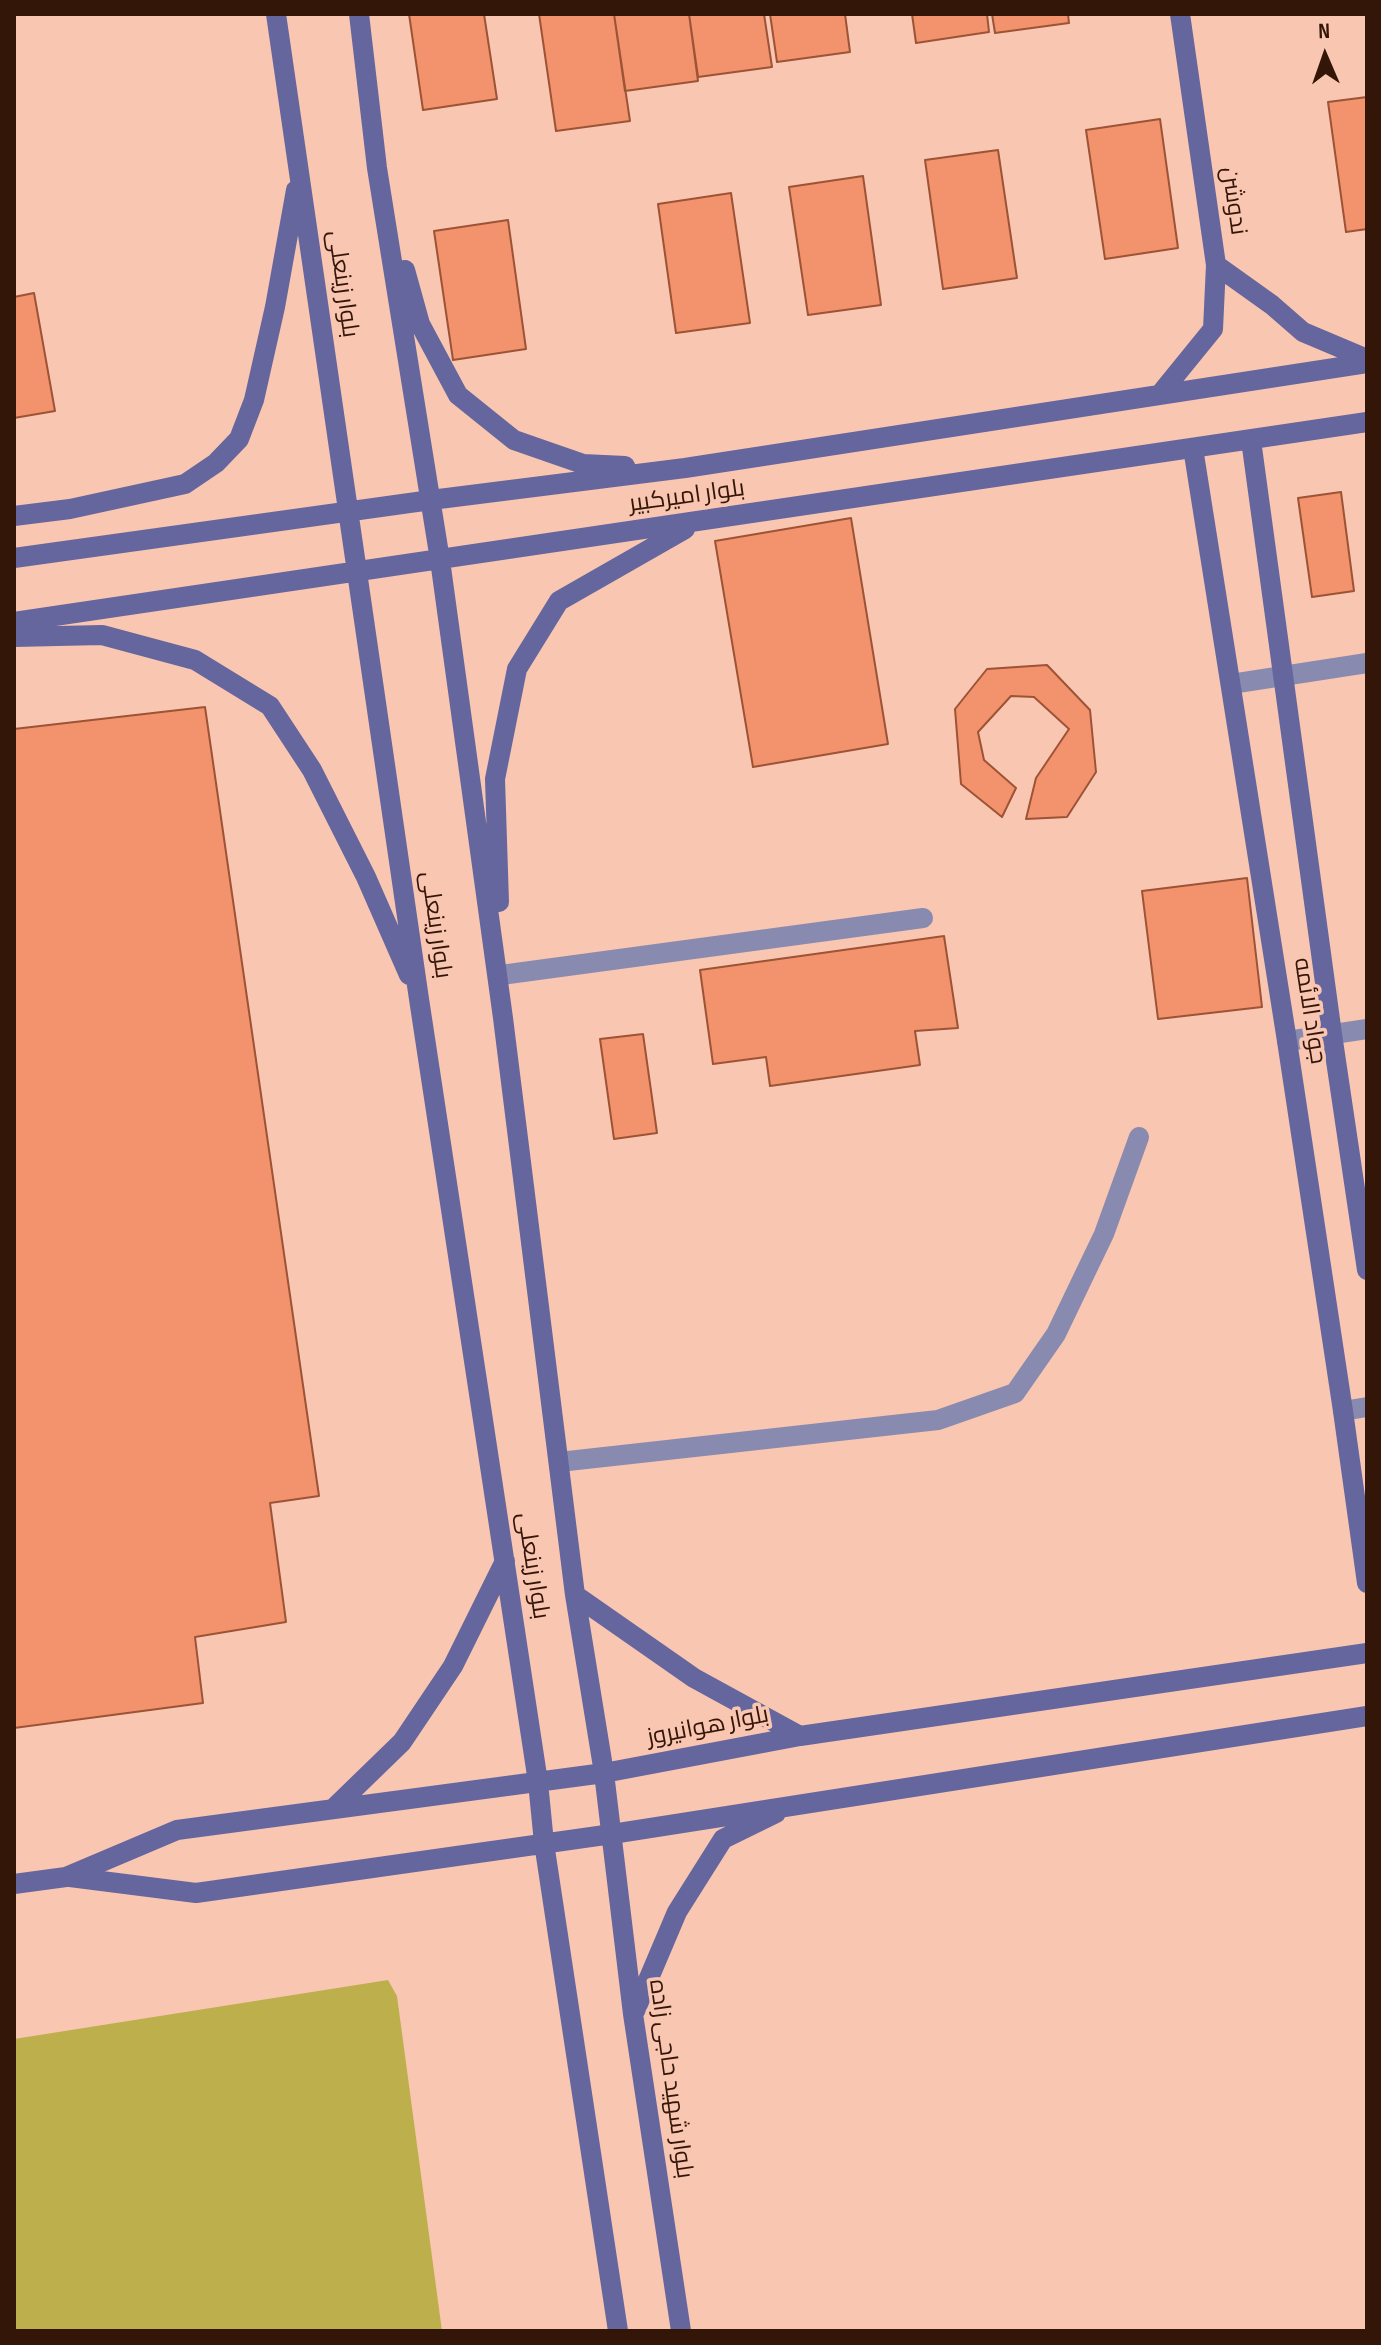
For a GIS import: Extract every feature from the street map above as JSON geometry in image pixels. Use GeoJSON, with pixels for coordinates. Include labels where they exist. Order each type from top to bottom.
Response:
{"type":"FeatureCollection","features":[{"type":"Feature","properties":{"kind":"main road","name":"بلوار زینعلی"},"geometry":{"type":"LineString","coordinates":[[276,14],[419,999],[538,1782],[544,1843]]}},
{"type":"Feature","properties":{"kind":"main road","name":"بلوار زینعلی"},"geometry":{"type":"LineString","coordinates":[[359,14],[377,168],[440,560],[503,1018],[575,1595],[612,1834]]}},
{"type":"Feature","properties":{"kind":"main road","name":"ندوشن"},"geometry":{"type":"LineString","coordinates":[[1180,14],[1216,265],[1272,305],[1303,332],[1367,361]]}},
{"type":"Feature","properties":{"kind":"main road"},"geometry":{"type":"LineString","coordinates":[[377,168],[420,324],[458,395],[514,440],[583,464],[685,468]]}},
{"type":"Feature","properties":{"kind":"main road"},"geometry":{"type":"LineString","coordinates":[[14,516],[70,509],[185,484],[216,463],[239,439],[254,400],[265,353],[299,170]]}},
{"type":"Feature","properties":{"kind":"main road"},"geometry":{"type":"LineString","coordinates":[[1161,393],[1213,329],[1216,265]]}},
{"type":"Feature","properties":{"kind":"main road","name":"بلوار امیرکبیر"},"geometry":{"type":"LineString","coordinates":[[14,558],[685,468],[1367,361]]}},
{"type":"Feature","properties":{"kind":"main road","name":"بلوار امیرکبیر"},"geometry":{"type":"LineString","coordinates":[[14,622],[1367,422]]}},
{"type":"Feature","properties":{"kind":"main road","name":"جواد الائمه"},"geometry":{"type":"LineString","coordinates":[[1251,440],[1367,1270]]}},
{"type":"Feature","properties":{"kind":"main road","name":"جواد الائمه"},"geometry":{"type":"LineString","coordinates":[[1193,448],[1287,1041],[1367,1583]]}},
{"type":"Feature","properties":{"kind":"main road"},"geometry":{"type":"LineString","coordinates":[[503,1018],[495,779],[517,669],[559,601],[697,522]]}},
{"type":"Feature","properties":{"kind":"main road"},"geometry":{"type":"LineString","coordinates":[[14,637],[102,635],[116,638],[195,660],[270,706],[312,770],[366,877],[419,999]]}},
{"type":"Feature","properties":{"kind":"main road"},"geometry":{"type":"LineString","coordinates":[[333,1809],[402,1742],[453,1666],[505,1561]]}},
{"type":"Feature","properties":{"kind":"main road"},"geometry":{"type":"LineString","coordinates":[[575,1595],[694,1678],[800,1736]]}},
{"type":"Feature","properties":{"kind":"main road","name":"بلوار هوانیروز"},"geometry":{"type":"LineString","coordinates":[[66,1877],[177,1830],[604,1773],[800,1736],[1367,1653]]}},
{"type":"Feature","properties":{"kind":"main road","name":"بلوار هوانیروز"},"geometry":{"type":"LineString","coordinates":[[14,1884],[66,1877],[196,1893],[612,1834],[1367,1716]]}},
{"type":"Feature","properties":{"kind":"main road"},"geometry":{"type":"LineString","coordinates":[[633,2014],[677,1912],[723,1839],[793,1805]]}},
{"type":"Feature","properties":{"kind":"main road","name":"بلوار شهید حاجی زاده"},"geometry":{"type":"LineString","coordinates":[[612,1834],[633,2014],[681,2331]]}},
{"type":"Feature","properties":{"kind":"main road"},"geometry":{"type":"LineString","coordinates":[[544,1843],[618,2331]]}},
{"type":"Feature","properties":{"kind":"street"},"geometry":{"type":"LineString","coordinates":[[1231,684],[1367,663]]}},
{"type":"Feature","properties":{"kind":"street"},"geometry":{"type":"LineString","coordinates":[[501,975],[923,918]]}},
{"type":"Feature","properties":{"kind":"street"},"geometry":{"type":"LineString","coordinates":[[1287,1041],[1367,1029]]}},
{"type":"Feature","properties":{"kind":"street"},"geometry":{"type":"LineString","coordinates":[[559,1462],[938,1420],[1015,1393],[1056,1334],[1104,1234],[1139,1137]]}},
{"type":"Feature","properties":{"kind":"street"},"geometry":{"type":"LineString","coordinates":[[1343,1411],[1367,1407]]}},
{"type":"Feature","properties":{"kind":"shaded area"},"geometry":{"type":"Polygon","coordinates":[[[388,1980],[397,1996],[442,2331],[14,2331],[14,2039],[388,1980]]]}},
{"type":"Feature","properties":{"kind":"building"},"geometry":{"type":"Polygon","coordinates":[[[409,14],[484,14],[497,99],[423,110],[409,14]]]}},
{"type":"Feature","properties":{"kind":"building"},"geometry":{"type":"Polygon","coordinates":[[[539,14],[614,14],[630,121],[556,131],[539,14]]]}},
{"type":"Feature","properties":{"kind":"building"},"geometry":{"type":"Polygon","coordinates":[[[614,14],[689,14],[698,81],[625,91],[614,14]]]}},
{"type":"Feature","properties":{"kind":"building"},"geometry":{"type":"Polygon","coordinates":[[[689,14],[764,14],[772,67],[698,77],[689,14]]]}},
{"type":"Feature","properties":{"kind":"building"},"geometry":{"type":"Polygon","coordinates":[[[770,14],[845,14],[850,52],[777,62],[770,14]]]}},
{"type":"Feature","properties":{"kind":"building"},"geometry":{"type":"Polygon","coordinates":[[[912,14],[987,14],[989,32],[916,43],[912,14]]]}},
{"type":"Feature","properties":{"kind":"building"},"geometry":{"type":"Polygon","coordinates":[[[992,14],[1068,14],[1069,23],[995,33],[992,14]]]}},
{"type":"Feature","properties":{"kind":"building"},"geometry":{"type":"Polygon","coordinates":[[[1367,97],[1367,229],[1346,232],[1328,102],[1367,97]]]}},
{"type":"Feature","properties":{"kind":"building"},"geometry":{"type":"Polygon","coordinates":[[[1160,119],[1178,248],[1105,259],[1086,130],[1160,119]]]}},
{"type":"Feature","properties":{"kind":"building"},"geometry":{"type":"Polygon","coordinates":[[[998,150],[1017,278],[943,289],[925,160],[998,150]]]}},
{"type":"Feature","properties":{"kind":"building"},"geometry":{"type":"Polygon","coordinates":[[[863,176],[881,305],[808,315],[789,187],[863,176]]]}},
{"type":"Feature","properties":{"kind":"building"},"geometry":{"type":"Polygon","coordinates":[[[731,193],[750,323],[676,333],[658,204],[731,193]]]}},
{"type":"Feature","properties":{"kind":"building"},"geometry":{"type":"Polygon","coordinates":[[[508,220],[526,349],[453,360],[434,231],[508,220]]]}},
{"type":"Feature","properties":{"kind":"building"},"geometry":{"type":"Polygon","coordinates":[[[34,293],[55,411],[14,418],[14,297],[34,293]]]}},
{"type":"Feature","properties":{"kind":"building"},"geometry":{"type":"Polygon","coordinates":[[[1341,492],[1354,591],[1312,597],[1298,498],[1341,492]]]}},
{"type":"Feature","properties":{"kind":"building"},"geometry":{"type":"Polygon","coordinates":[[[851,518],[888,744],[753,767],[715,541],[851,518]]]}},
{"type":"Feature","properties":{"kind":"building"},"geometry":{"type":"Polygon","coordinates":[[[1047,665],[1090,710],[1096,772],[1067,817],[1026,819],[1036,778],[1069,729],[1034,697],[1011,696],[978,732],[984,760],[1016,788],[1002,817],[961,784],[955,709],[987,669],[1047,665]]]}},
{"type":"Feature","properties":{"kind":"building"},"geometry":{"type":"Polygon","coordinates":[[[205,707],[319,1496],[270,1503],[286,1622],[195,1637],[203,1703],[14,1728],[14,729],[205,707]]]}},
{"type":"Feature","properties":{"kind":"building"},"geometry":{"type":"Polygon","coordinates":[[[1247,878],[1262,1007],[1158,1019],[1142,891],[1247,878]]]}},
{"type":"Feature","properties":{"kind":"building"},"geometry":{"type":"Polygon","coordinates":[[[944,936],[958,1028],[915,1031],[920,1065],[770,1086],[766,1057],[713,1064],[700,970],[944,936]]]}},
{"type":"Feature","properties":{"kind":"building"},"geometry":{"type":"Polygon","coordinates":[[[643,1034],[657,1133],[614,1139],[600,1039],[643,1034]]]}}]}
